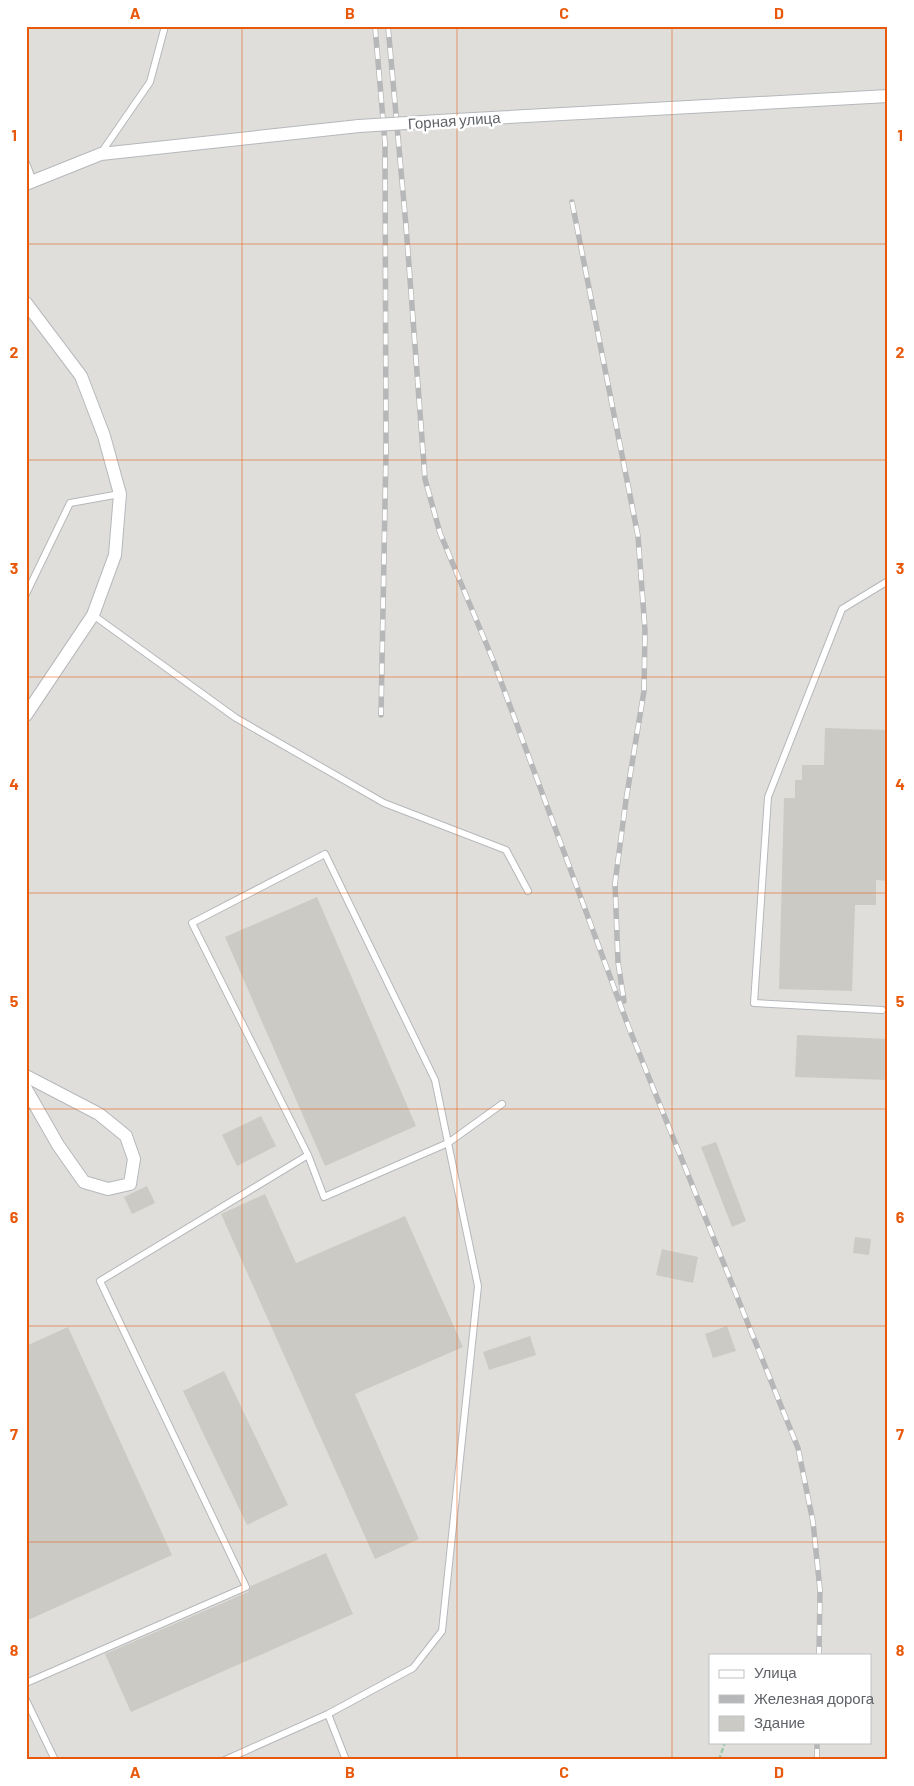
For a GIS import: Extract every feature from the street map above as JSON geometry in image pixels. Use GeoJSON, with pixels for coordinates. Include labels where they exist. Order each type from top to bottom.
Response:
{"type":"FeatureCollection","features":[{"type":"Feature","properties":{"kind":"street","name":"Горная улица"},"geometry":{"type":"LineString","coordinates":[[30,183],[101,154],[359,126],[888,96]]}},
{"type":"Feature","properties":{"kind":"street"},"geometry":{"type":"LineString","coordinates":[[26,303],[81,376],[104,436],[120,494],[115,555],[93,615],[26,715]]}},
{"type":"Feature","properties":{"kind":"street"},"geometry":{"type":"LineString","coordinates":[[26,1076],[99,1114],[126,1136],[134,1159],[130,1184],[108,1189],[84,1182],[58,1145],[26,1089]]}},
{"type":"Feature","properties":{"kind":"lane"},"geometry":{"type":"LineString","coordinates":[[101,154],[150,82],[165,26]]}},
{"type":"Feature","properties":{"kind":"lane"},"geometry":{"type":"LineString","coordinates":[[26,164],[30,183]]}},
{"type":"Feature","properties":{"kind":"lane"},"geometry":{"type":"LineString","coordinates":[[26,594],[70,503],[120,494]]}},
{"type":"Feature","properties":{"kind":"lane"},"geometry":{"type":"LineString","coordinates":[[882,1010],[754,1003],[768,796],[842,609],[888,581]]}},
{"type":"Feature","properties":{"kind":"lane"},"geometry":{"type":"LineString","coordinates":[[93,615],[236,718],[384,803],[506,850],[528,892]]}},
{"type":"Feature","properties":{"kind":"lane"},"geometry":{"type":"LineString","coordinates":[[224,1760],[328,1714],[413,1668],[442,1631],[478,1286],[448,1143],[435,1080],[325,854],[192,923],[308,1155],[324,1197],[448,1143],[502,1104]]}},
{"type":"Feature","properties":{"kind":"lane"},"geometry":{"type":"LineString","coordinates":[[26,1683],[246,1587],[100,1281],[308,1155]]}},
{"type":"Feature","properties":{"kind":"lane"},"geometry":{"type":"LineString","coordinates":[[26,1700],[55,1760]]}},
{"type":"Feature","properties":{"kind":"lane"},"geometry":{"type":"LineString","coordinates":[[328,1714],[346,1760]]}},
{"type":"Feature","properties":{"kind":"path"},"geometry":{"type":"LineString","coordinates":[[719,1760],[724,1744]]}},
{"type":"Feature","properties":{"kind":"shaded area"},"geometry":{"type":"Polygon","coordinates":[[[26,26],[888,26],[888,1760],[26,1760],[26,26]]]}},
{"type":"Feature","properties":{"kind":"building"},"geometry":{"type":"Polygon","coordinates":[[[825,728],[888,730],[888,881],[876,880],[876,905],[855,905],[852,991],[779,989],[784,798],[795,798],[795,780],[802,780],[802,765],[824,765],[825,728]]]}},
{"type":"Feature","properties":{"kind":"building"},"geometry":{"type":"Polygon","coordinates":[[[317,897],[416,1126],[325,1166],[225,937],[317,897]]]}},
{"type":"Feature","properties":{"kind":"building"},"geometry":{"type":"Polygon","coordinates":[[[797,1035],[888,1039],[888,1080],[795,1077],[797,1035]]]}},
{"type":"Feature","properties":{"kind":"building"},"geometry":{"type":"Polygon","coordinates":[[[261,1116],[276,1146],[237,1166],[222,1135],[261,1116]]]}},
{"type":"Feature","properties":{"kind":"building"},"geometry":{"type":"Polygon","coordinates":[[[716,1142],[746,1221],[732,1227],[701,1147],[716,1142]]]}},
{"type":"Feature","properties":{"kind":"building"},"geometry":{"type":"Polygon","coordinates":[[[147,1186],[155,1203],[132,1214],[124,1197],[147,1186]]]}},
{"type":"Feature","properties":{"kind":"building"},"geometry":{"type":"Polygon","coordinates":[[[265,1194],[296,1263],[405,1216],[463,1347],[355,1394],[419,1539],[375,1559],[221,1214],[265,1194]]]}},
{"type":"Feature","properties":{"kind":"building"},"geometry":{"type":"Polygon","coordinates":[[[855,1237],[871,1239],[869,1255],[853,1253],[855,1237]]]}},
{"type":"Feature","properties":{"kind":"building"},"geometry":{"type":"Polygon","coordinates":[[[662,1249],[698,1257],[693,1283],[656,1275],[662,1249]]]}},
{"type":"Feature","properties":{"kind":"building"},"geometry":{"type":"Polygon","coordinates":[[[727,1326],[736,1351],[713,1358],[705,1334],[727,1326]]]}},
{"type":"Feature","properties":{"kind":"building"},"geometry":{"type":"Polygon","coordinates":[[[68,1327],[172,1555],[26,1621],[26,1346],[68,1327]]]}},
{"type":"Feature","properties":{"kind":"building"},"geometry":{"type":"Polygon","coordinates":[[[530,1336],[536,1355],[489,1370],[483,1352],[530,1336]]]}},
{"type":"Feature","properties":{"kind":"building"},"geometry":{"type":"Polygon","coordinates":[[[224,1371],[288,1505],[247,1525],[183,1391],[224,1371]]]}},
{"type":"Feature","properties":{"kind":"building"},"geometry":{"type":"Polygon","coordinates":[[[326,1553],[353,1614],[131,1712],[105,1654],[248,1592],[251,1586],[326,1553]]]}},
{"type":"Feature","properties":{"kind":"railway"},"geometry":{"type":"LineString","coordinates":[[375,26],[385,143],[386,452],[381,715]]}},
{"type":"Feature","properties":{"kind":"railway"},"geometry":{"type":"LineString","coordinates":[[388,26],[406,226],[425,479],[440,533],[493,660],[629,1028],[798,1448],[813,1522],[820,1590],[819,1654]]}},
{"type":"Feature","properties":{"kind":"railway"},"geometry":{"type":"LineString","coordinates":[[572,202],[638,536],[645,630],[644,691],[626,800],[615,883],[618,962],[624,1001]]}},
{"type":"Feature","properties":{"kind":"railway"},"geometry":{"type":"LineString","coordinates":[[817,1744],[817,1760]]}}]}
